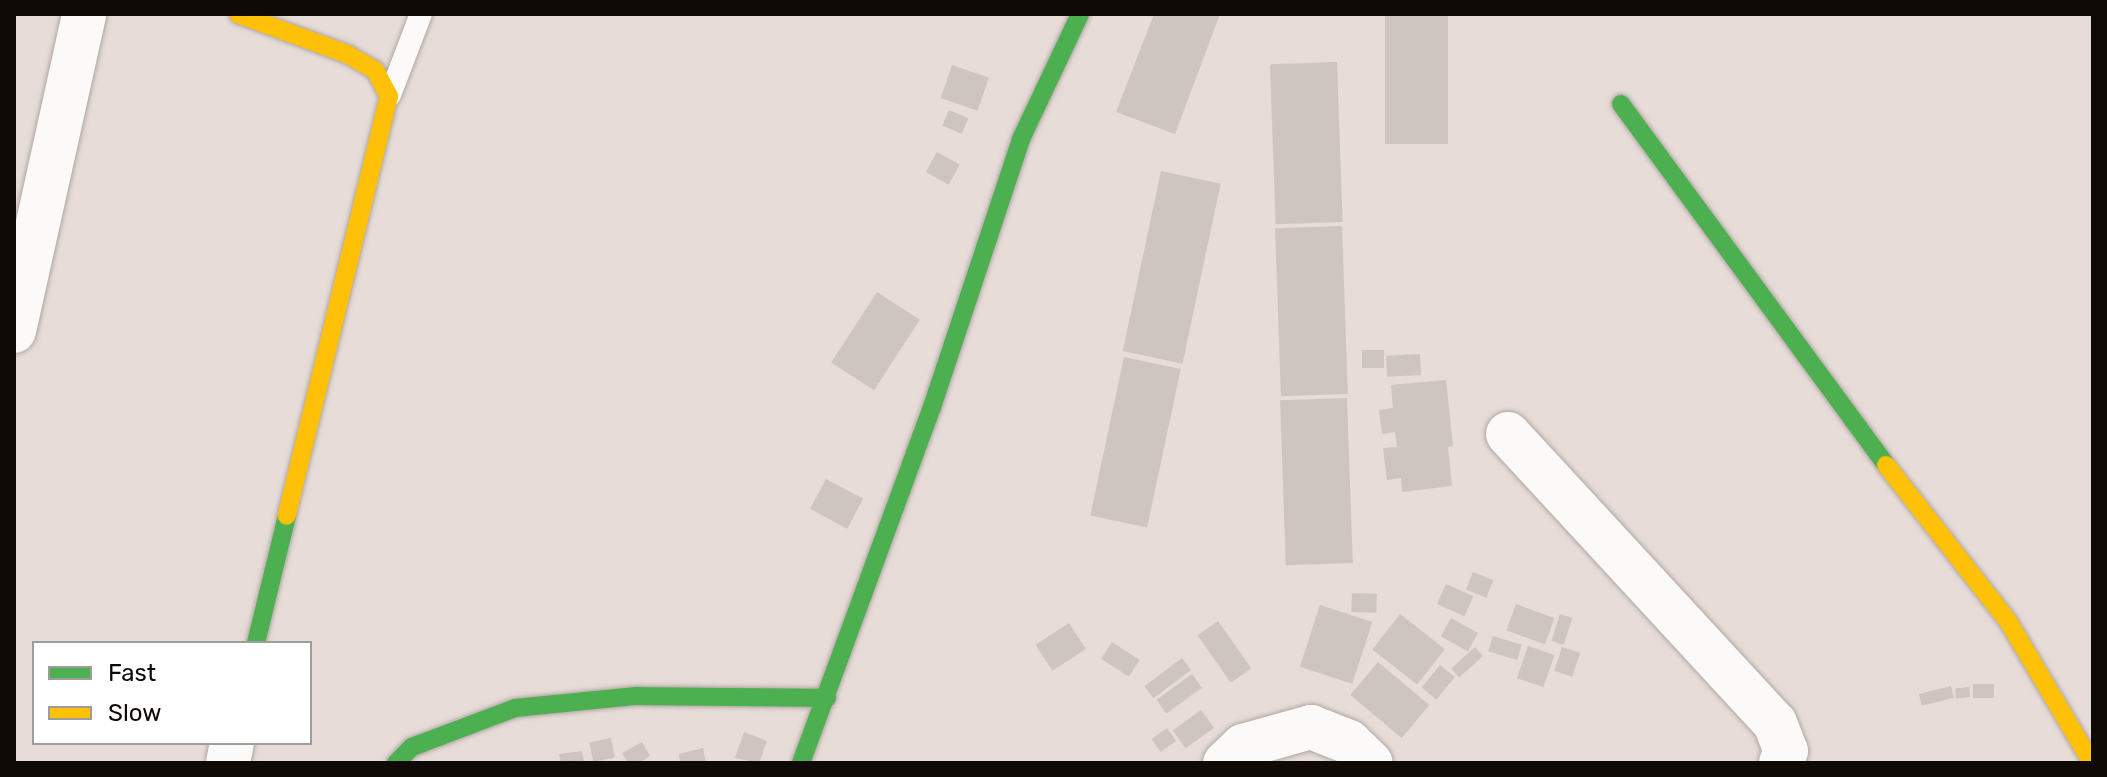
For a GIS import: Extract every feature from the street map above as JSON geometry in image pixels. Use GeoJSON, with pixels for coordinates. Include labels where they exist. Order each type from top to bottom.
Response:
{"type":"FeatureCollection","features":[{"type":"Feature","properties":{"kind":"street"},"geometry":{"type":"LineString","coordinates":[[14,331],[84,14]]}},
{"type":"Feature","properties":{"kind":"street"},"geometry":{"type":"LineString","coordinates":[[238,14],[347,54],[375,70],[389,96],[256,641]]}},
{"type":"Feature","properties":{"kind":"street"},"geometry":{"type":"LineString","coordinates":[[801,763],[932,407],[1021,139],[1080,14]]}},
{"type":"Feature","properties":{"kind":"street"},"geometry":{"type":"LineString","coordinates":[[1621,104],[1870,444],[2008,621],[2092,763]]}},
{"type":"Feature","properties":{"kind":"street"},"geometry":{"type":"LineString","coordinates":[[1508,434],[1775,723],[1786,751],[1781,763]]}},
{"type":"Feature","properties":{"kind":"street"},"geometry":{"type":"LineString","coordinates":[[396,763],[412,747],[515,708],[636,696],[827,698]]}},
{"type":"Feature","properties":{"kind":"street"},"geometry":{"type":"LineString","coordinates":[[1225,763],[1243,746],[1311,727],[1349,742],[1371,763]]}},
{"type":"Feature","properties":{"kind":"lane"},"geometry":{"type":"LineString","coordinates":[[389,96],[421,14]]}},
{"type":"Feature","properties":{"kind":"building"},"geometry":{"type":"Polygon","coordinates":[[[1154,14],[1220,14],[1175,134],[1116,112],[1154,14]]]}},
{"type":"Feature","properties":{"kind":"building"},"geometry":{"type":"Polygon","coordinates":[[[1385,14],[1448,14],[1448,144],[1385,144],[1385,14]]]}},
{"type":"Feature","properties":{"kind":"building"},"geometry":{"type":"Polygon","coordinates":[[[1337,62],[1343,222],[1276,224],[1270,64],[1337,62]]]}},
{"type":"Feature","properties":{"kind":"building"},"geometry":{"type":"Polygon","coordinates":[[[952,65],[989,78],[977,111],[941,98],[952,65]]]}},
{"type":"Feature","properties":{"kind":"building"},"geometry":{"type":"Polygon","coordinates":[[[949,110],[968,118],[962,134],[942,126],[949,110]]]}},
{"type":"Feature","properties":{"kind":"building"},"geometry":{"type":"Polygon","coordinates":[[[937,152],[960,165],[949,185],[926,172],[937,152]]]}},
{"type":"Feature","properties":{"kind":"building"},"geometry":{"type":"Polygon","coordinates":[[[1161,171],[1221,184],[1182,364],[1123,351],[1161,171]]]}},
{"type":"Feature","properties":{"kind":"building"},"geometry":{"type":"Polygon","coordinates":[[[1342,226],[1348,394],[1281,396],[1275,228],[1342,226]]]}},
{"type":"Feature","properties":{"kind":"building"},"geometry":{"type":"Polygon","coordinates":[[[877,292],[920,320],[874,390],[831,362],[877,292]]]}},
{"type":"Feature","properties":{"kind":"building"},"geometry":{"type":"Polygon","coordinates":[[[1362,350],[1384,350],[1384,368],[1362,368],[1362,350]]]}},
{"type":"Feature","properties":{"kind":"building"},"geometry":{"type":"Polygon","coordinates":[[[1420,354],[1421,375],[1387,377],[1386,356],[1420,354]]]}},
{"type":"Feature","properties":{"kind":"building"},"geometry":{"type":"Polygon","coordinates":[[[1124,357],[1181,369],[1147,528],[1090,515],[1124,357]]]}},
{"type":"Feature","properties":{"kind":"building"},"geometry":{"type":"Polygon","coordinates":[[[1446,380],[1453,446],[1448,447],[1452,486],[1402,492],[1401,478],[1387,480],[1383,448],[1397,447],[1395,432],[1382,434],[1379,410],[1393,408],[1391,385],[1446,380]]]}},
{"type":"Feature","properties":{"kind":"building"},"geometry":{"type":"Polygon","coordinates":[[[1347,398],[1353,563],[1286,565],[1280,400],[1347,398]]]}},
{"type":"Feature","properties":{"kind":"building"},"geometry":{"type":"Polygon","coordinates":[[[826,479],[863,499],[847,529],[810,509],[826,479]]]}},
{"type":"Feature","properties":{"kind":"building"},"geometry":{"type":"Polygon","coordinates":[[[1473,572],[1493,580],[1486,598],[1466,590],[1473,572]]]}},
{"type":"Feature","properties":{"kind":"building"},"geometry":{"type":"Polygon","coordinates":[[[1446,584],[1473,596],[1464,616],[1437,604],[1446,584]]]}},
{"type":"Feature","properties":{"kind":"building"},"geometry":{"type":"Polygon","coordinates":[[[1352,593],[1377,594],[1376,613],[1351,612],[1352,593]]]}},
{"type":"Feature","properties":{"kind":"building"},"geometry":{"type":"Polygon","coordinates":[[[1516,604],[1555,618],[1545,644],[1506,630],[1516,604]]]}},
{"type":"Feature","properties":{"kind":"building"},"geometry":{"type":"Polygon","coordinates":[[[1320,605],[1372,622],[1352,684],[1300,667],[1320,605]]]}},
{"type":"Feature","properties":{"kind":"building"},"geometry":{"type":"Polygon","coordinates":[[[1400,614],[1445,649],[1417,685],[1372,649],[1400,614]]]}},
{"type":"Feature","properties":{"kind":"building"},"geometry":{"type":"Polygon","coordinates":[[[1560,614],[1572,618],[1564,645],[1551,641],[1560,614]]]}},
{"type":"Feature","properties":{"kind":"building"},"geometry":{"type":"Polygon","coordinates":[[[1451,618],[1478,633],[1468,651],[1441,636],[1451,618]]]}},
{"type":"Feature","properties":{"kind":"building"},"geometry":{"type":"Polygon","coordinates":[[[1218,621],[1251,669],[1231,683],[1198,635],[1218,621]]]}},
{"type":"Feature","properties":{"kind":"building"},"geometry":{"type":"Polygon","coordinates":[[[1069,623],[1086,649],[1052,671],[1035,645],[1069,623]]]}},
{"type":"Feature","properties":{"kind":"building"},"geometry":{"type":"Polygon","coordinates":[[[1493,636],[1522,645],[1517,660],[1488,651],[1493,636]]]}},
{"type":"Feature","properties":{"kind":"building"},"geometry":{"type":"Polygon","coordinates":[[[1112,642],[1140,660],[1129,677],[1101,659],[1112,642]]]}},
{"type":"Feature","properties":{"kind":"building"},"geometry":{"type":"Polygon","coordinates":[[[1528,646],[1554,655],[1543,687],[1517,678],[1528,646]]]}},
{"type":"Feature","properties":{"kind":"building"},"geometry":{"type":"Polygon","coordinates":[[[1475,647],[1483,656],[1459,677],[1451,668],[1475,647]]]}},
{"type":"Feature","properties":{"kind":"building"},"geometry":{"type":"Polygon","coordinates":[[[1562,647],[1580,653],[1572,677],[1554,671],[1562,647]]]}},
{"type":"Feature","properties":{"kind":"building"},"geometry":{"type":"Polygon","coordinates":[[[1182,658],[1191,670],[1153,698],[1144,686],[1182,658]]]}},
{"type":"Feature","properties":{"kind":"building"},"geometry":{"type":"Polygon","coordinates":[[[1378,662],[1429,705],[1402,738],[1350,695],[1378,662]]]}},
{"type":"Feature","properties":{"kind":"building"},"geometry":{"type":"Polygon","coordinates":[[[1440,665],[1455,677],[1437,699],[1422,688],[1440,665]]]}},
{"type":"Feature","properties":{"kind":"building"},"geometry":{"type":"Polygon","coordinates":[[[1192,674],[1202,688],[1166,714],[1156,700],[1192,674]]]}},
{"type":"Feature","properties":{"kind":"building"},"geometry":{"type":"Polygon","coordinates":[[[1973,684],[1994,684],[1994,698],[1973,698],[1973,684]]]}},
{"type":"Feature","properties":{"kind":"building"},"geometry":{"type":"Polygon","coordinates":[[[1951,686],[1954,698],[1922,706],[1919,694],[1951,686]]]}},
{"type":"Feature","properties":{"kind":"building"},"geometry":{"type":"Polygon","coordinates":[[[1969,687],[1970,697],[1956,698],[1955,688],[1969,687]]]}},
{"type":"Feature","properties":{"kind":"building"},"geometry":{"type":"Polygon","coordinates":[[[1201,710],[1214,728],[1186,748],[1173,731],[1201,710]]]}},
{"type":"Feature","properties":{"kind":"building"},"geometry":{"type":"Polygon","coordinates":[[[1167,728],[1176,741],[1161,752],[1151,739],[1167,728]]]}},
{"type":"Feature","properties":{"kind":"building"},"geometry":{"type":"Polygon","coordinates":[[[744,732],[767,741],[759,763],[735,758],[744,732]]]}},
{"type":"Feature","properties":{"kind":"building"},"geometry":{"type":"Polygon","coordinates":[[[611,738],[615,758],[593,762],[589,742],[611,738]]]}},
{"type":"Feature","properties":{"kind":"building"},"geometry":{"type":"Polygon","coordinates":[[[642,742],[650,756],[639,763],[628,763],[622,753],[642,742]]]}},
{"type":"Feature","properties":{"kind":"building"},"geometry":{"type":"Polygon","coordinates":[[[703,748],[706,763],[680,763],[679,754],[703,748]]]}},
{"type":"Feature","properties":{"kind":"building"},"geometry":{"type":"Polygon","coordinates":[[[582,751],[584,763],[561,763],[559,754],[582,751]]]}},
{"type":"Feature","properties":{"kind":"traffic: fast"},"geometry":{"type":"LineString","coordinates":[[801,763],[932,407],[1021,139],[1080,14]]}},
{"type":"Feature","properties":{"kind":"traffic: fast"},"geometry":{"type":"LineString","coordinates":[[1621,104],[1886,465]]}},
{"type":"Feature","properties":{"kind":"traffic: fast"},"geometry":{"type":"LineString","coordinates":[[256,641],[287,516]]}},
{"type":"Feature","properties":{"kind":"traffic: fast"},"geometry":{"type":"LineString","coordinates":[[396,763],[412,747],[515,708],[636,696],[827,698]]}},
{"type":"Feature","properties":{"kind":"traffic: slow"},"geometry":{"type":"LineString","coordinates":[[238,14],[347,54],[375,70],[389,96],[287,516]]}},
{"type":"Feature","properties":{"kind":"traffic: slow"},"geometry":{"type":"LineString","coordinates":[[1886,465],[2008,621],[2092,763]]}}]}
